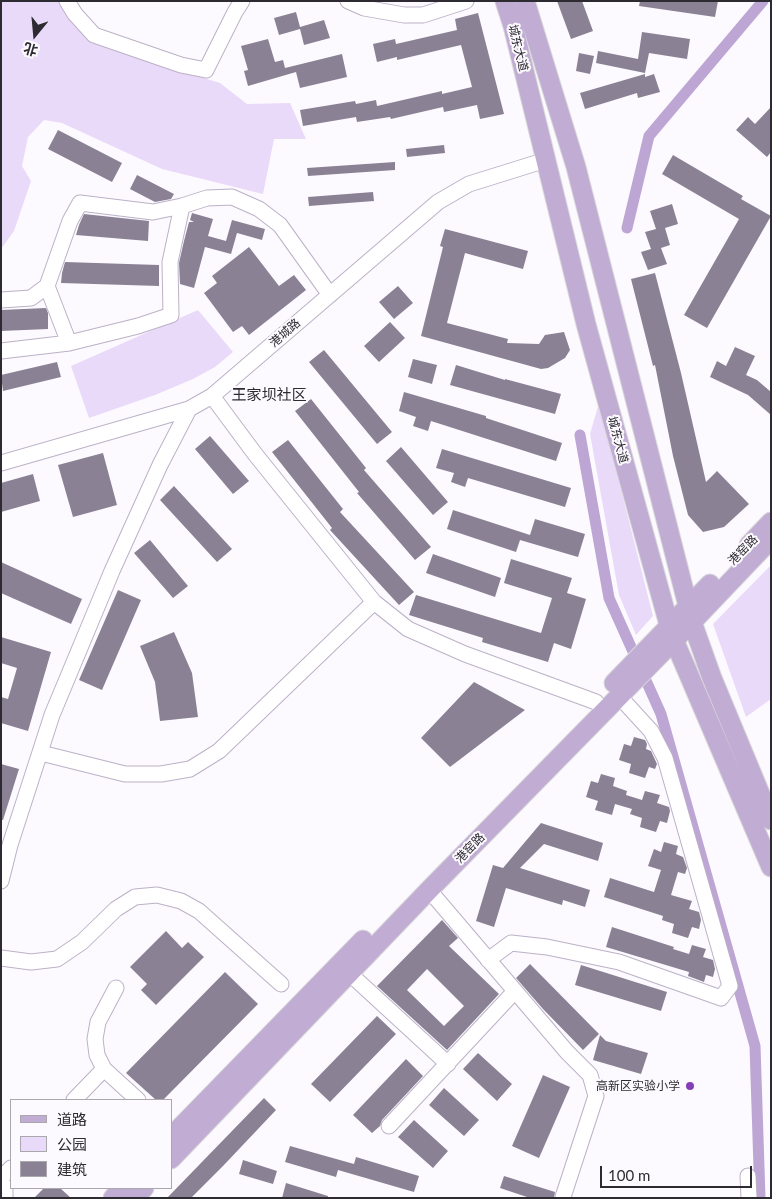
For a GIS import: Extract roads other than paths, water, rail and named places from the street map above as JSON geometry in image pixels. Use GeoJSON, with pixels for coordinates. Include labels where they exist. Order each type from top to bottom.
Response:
{"type":"FeatureCollection","features":[{"type":"Feature","properties":{"kind":"main road","name":"城东大道"},"geometry":{"type":"LineString","coordinates":[[505,1],[513,26],[586,324],[672,632],[771,867]]}},
{"type":"Feature","properties":{"kind":"main road","name":"城东大道"},"geometry":{"type":"LineString","coordinates":[[525,1],[576,167],[690,614],[712,678],[771,820]]}},
{"type":"Feature","properties":{"kind":"main road","name":"港窑路"},"geometry":{"type":"LineString","coordinates":[[690,614],[771,522]]}},
{"type":"Feature","properties":{"kind":"main road","name":"港窑路"},"geometry":{"type":"LineString","coordinates":[[172,1158],[620,689],[654,650],[771,539]]}},
{"type":"Feature","properties":{"kind":"main road","name":"港窑路"},"geometry":{"type":"LineString","coordinates":[[172,1134],[596,702],[620,689]]}},
{"type":"Feature","properties":{"kind":"main road"},"geometry":{"type":"LineString","coordinates":[[134,1198],[143,1189]]}},
{"type":"Feature","properties":{"kind":"street"},"geometry":{"type":"LineString","coordinates":[[67,1],[75,14],[94,34],[181,65],[206,70],[242,1]]}},
{"type":"Feature","properties":{"kind":"street"},"geometry":{"type":"LineString","coordinates":[[348,1],[364,8],[404,15],[424,14],[466,1]]}},
{"type":"Feature","properties":{"kind":"street","name":"港城路"},"geometry":{"type":"LineString","coordinates":[[1,463],[188,409],[212,396],[438,202],[470,184],[546,160]]}},
{"type":"Feature","properties":{"kind":"street"},"geometry":{"type":"LineString","coordinates":[[1,300],[31,298],[47,286],[70,221],[80,203],[153,212],[207,198],[232,197],[259,209],[280,225],[330,295]]}},
{"type":"Feature","properties":{"kind":"street"},"geometry":{"type":"LineString","coordinates":[[1,351],[69,343],[138,326],[171,315],[170,262],[182,206]]}},
{"type":"Feature","properties":{"kind":"street"},"geometry":{"type":"LineString","coordinates":[[47,286],[69,343]]}},
{"type":"Feature","properties":{"kind":"street"},"geometry":{"type":"LineString","coordinates":[[212,396],[255,454],[374,602],[408,629],[465,654],[596,702]]}},
{"type":"Feature","properties":{"kind":"street"},"geometry":{"type":"LineString","coordinates":[[1,881],[10,845],[52,716],[112,571],[160,465],[188,409]]}},
{"type":"Feature","properties":{"kind":"street"},"geometry":{"type":"LineString","coordinates":[[41,753],[125,774],[162,774],[190,769],[219,751],[374,602]]}},
{"type":"Feature","properties":{"kind":"street"},"geometry":{"type":"LineString","coordinates":[[488,960],[511,943],[538,946],[620,962],[721,998],[730,986],[665,758],[651,731],[620,689]]}},
{"type":"Feature","properties":{"kind":"street"},"geometry":{"type":"LineString","coordinates":[[429,890],[567,1052],[590,1075],[596,1096],[563,1198]]}},
{"type":"Feature","properties":{"kind":"street"},"geometry":{"type":"LineString","coordinates":[[1,958],[31,962],[57,959],[82,942],[116,909],[135,897],[157,895],[181,901],[199,911],[282,984]]}},
{"type":"Feature","properties":{"kind":"street"},"geometry":{"type":"LineString","coordinates":[[349,973],[448,1064]]}},
{"type":"Feature","properties":{"kind":"street"},"geometry":{"type":"LineString","coordinates":[[116,988],[98,1022],[95,1039],[97,1055],[104,1069],[137,1099]]}},
{"type":"Feature","properties":{"kind":"street"},"geometry":{"type":"LineString","coordinates":[[389,1126],[515,991]]}},
{"type":"Feature","properties":{"kind":"street"},"geometry":{"type":"LineString","coordinates":[[75,1099],[104,1069]]}},
{"type":"Feature","properties":{"kind":"street"},"geometry":{"type":"LineString","coordinates":[[5,1198],[5,1189],[1,1179],[10,1169]]}},
{"type":"Feature","properties":{"kind":"street"},"geometry":{"type":"LineString","coordinates":[[748,1176],[749,1198]]}},
{"type":"Feature","properties":{"kind":"waterway"},"geometry":{"type":"LineString","coordinates":[[627,228],[649,136],[763,1]]}},
{"type":"Feature","properties":{"kind":"waterway"},"geometry":{"type":"LineString","coordinates":[[580,435],[609,598],[661,714],[755,1046],[760,1198]]}},
{"type":"Feature","properties":{"kind":"place","name":"高新区实验小学"},"geometry":{"type":"Point","coordinates":[690,1086]}},
{"type":"Feature","properties":{"kind":"district","name":"王家坝社区"},"geometry":{"type":"Point","coordinates":[269,395]}}]}
